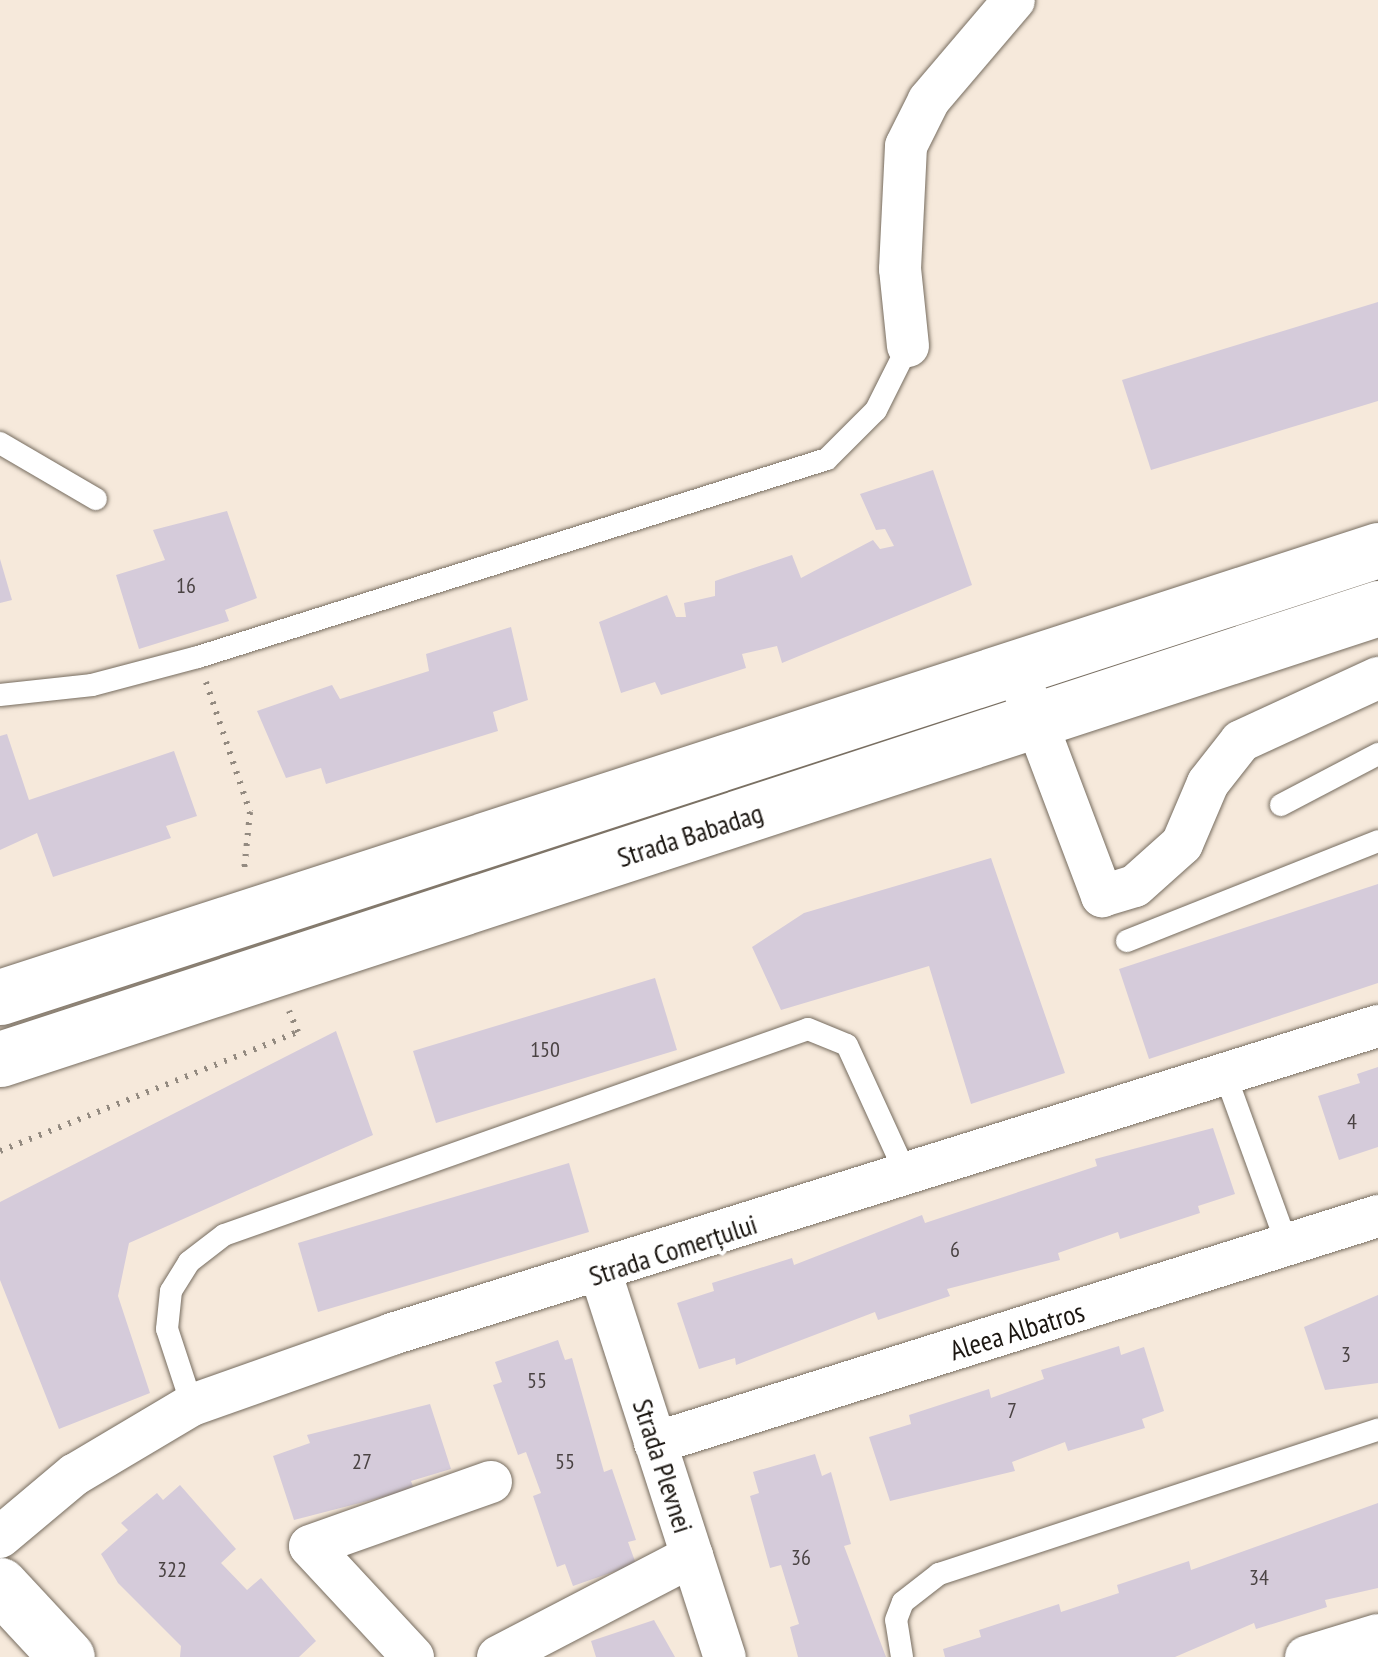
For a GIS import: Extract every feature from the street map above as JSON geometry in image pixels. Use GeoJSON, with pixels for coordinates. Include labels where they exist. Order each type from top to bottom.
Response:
{"type":"FeatureCollection","features":[{"type":"Feature","properties":{"kind":"main road","name":"Strada Babadag"},"geometry":{"type":"LineString","coordinates":[[0,997],[256,920],[1378,550]]}},
{"type":"Feature","properties":{"kind":"main road","name":"Strada Babadag"},"geometry":{"type":"LineString","coordinates":[[0,1059],[1378,608]]}},
{"type":"Feature","properties":{"kind":"main road"},"geometry":{"type":"LineString","coordinates":[[1,1575],[66,1657]]}},
{"type":"Feature","properties":{"kind":"street"},"geometry":{"type":"LineString","coordinates":[[908,346],[900,269],[906,146],[928,100],[1014,0]]}},
{"type":"Feature","properties":{"kind":"street"},"geometry":{"type":"LineString","coordinates":[[1017,671],[1102,896],[1135,886],[1182,844],[1208,783],[1240,742],[1376,686]]}},
{"type":"Feature","properties":{"kind":"street","name":"Strada Comerțului"},"geometry":{"type":"LineString","coordinates":[[1,1575],[74,1475],[192,1404],[392,1334],[600,1274],[1378,1026]]}},
{"type":"Feature","properties":{"kind":"street","name":"Aleea Albatros"},"geometry":{"type":"LineString","coordinates":[[655,1443],[1378,1216]]}},
{"type":"Feature","properties":{"kind":"street","name":"Strada Plevnei"},"geometry":{"type":"LineString","coordinates":[[600,1274],[725,1657]]}},
{"type":"Feature","properties":{"kind":"street"},"geometry":{"type":"LineString","coordinates":[[413,1657],[310,1546],[491,1482]]}},
{"type":"Feature","properties":{"kind":"street"},"geometry":{"type":"LineString","coordinates":[[498,1657],[692,1556]]}},
{"type":"Feature","properties":{"kind":"street"},"geometry":{"type":"LineString","coordinates":[[1306,1657],[1378,1636]]}},
{"type":"Feature","properties":{"kind":"lane"},"geometry":{"type":"LineString","coordinates":[[0,695],[92,685],[198,657],[827,459],[876,410],[908,346]]}},
{"type":"Feature","properties":{"kind":"lane"},"geometry":{"type":"LineString","coordinates":[[0,443],[96,499]]}},
{"type":"Feature","properties":{"kind":"lane"},"geometry":{"type":"LineString","coordinates":[[1281,806],[1378,754]]}},
{"type":"Feature","properties":{"kind":"lane"},"geometry":{"type":"LineString","coordinates":[[1127,940],[1378,841]]}},
{"type":"Feature","properties":{"kind":"lane"},"geometry":{"type":"LineString","coordinates":[[192,1404],[167,1329],[170,1291],[189,1262],[224,1235],[808,1028],[847,1045],[906,1174]]}},
{"type":"Feature","properties":{"kind":"lane"},"geometry":{"type":"LineString","coordinates":[[1226,1074],[1288,1247]]}},
{"type":"Feature","properties":{"kind":"lane"},"geometry":{"type":"LineString","coordinates":[[902,1657],[896,1620],[903,1602],[940,1574],[1378,1430]]}},
{"type":"Feature","properties":{"kind":"path"},"geometry":{"type":"LineString","coordinates":[[198,657],[250,812],[244,888],[256,920]]}},
{"type":"Feature","properties":{"kind":"path"},"geometry":{"type":"LineString","coordinates":[[0,1151],[298,1032],[273,971]]}},
{"type":"Feature","properties":{"kind":"building"},"geometry":{"type":"Polygon","coordinates":[[[1378,302],[1378,401],[1151,470],[1122,380],[1378,302]]]}},
{"type":"Feature","properties":{"kind":"building"},"geometry":{"type":"Polygon","coordinates":[[[933,470],[972,585],[782,663],[777,646],[742,654],[746,668],[661,695],[655,682],[621,693],[599,622],[667,595],[676,617],[686,617],[684,603],[715,596],[715,581],[792,555],[801,578],[873,540],[880,549],[894,546],[885,529],[876,530],[860,494],[933,470]]]}},
{"type":"Feature","properties":{"kind":"building"},"geometry":{"type":"Polygon","coordinates":[[[227,511],[257,598],[225,610],[229,621],[139,649],[116,575],[165,560],[153,530],[227,511]]]}},
{"type":"Feature","properties":{"kind":"building"},"geometry":{"type":"Polygon","coordinates":[[[0,559],[12,600],[0,603],[0,559]]]}},
{"type":"Feature","properties":{"kind":"building"},"geometry":{"type":"Polygon","coordinates":[[[511,627],[528,700],[493,712],[498,731],[326,784],[321,768],[286,778],[257,711],[332,685],[340,699],[429,671],[426,654],[511,627]]]}},
{"type":"Feature","properties":{"kind":"building"},"geometry":{"type":"Polygon","coordinates":[[[7,734],[29,800],[174,751],[197,816],[166,826],[171,838],[53,877],[37,833],[0,850],[0,736],[7,734]]]}},
{"type":"Feature","properties":{"kind":"building"},"geometry":{"type":"Polygon","coordinates":[[[991,858],[1065,1073],[971,1104],[929,966],[781,1010],[752,947],[804,913],[991,858]]]}},
{"type":"Feature","properties":{"kind":"building"},"geometry":{"type":"Polygon","coordinates":[[[1378,884],[1378,983],[1149,1059],[1119,969],[1378,884]]]}},
{"type":"Feature","properties":{"kind":"building"},"geometry":{"type":"Polygon","coordinates":[[[655,978],[677,1050],[436,1123],[413,1051],[655,978]]]}},
{"type":"Feature","properties":{"kind":"building"},"geometry":{"type":"Polygon","coordinates":[[[336,1031],[373,1135],[129,1243],[118,1296],[150,1393],[59,1429],[0,1280],[0,1202],[336,1031]]]}},
{"type":"Feature","properties":{"kind":"building"},"geometry":{"type":"Polygon","coordinates":[[[1378,1067],[1378,1147],[1339,1160],[1318,1096],[1360,1083],[1357,1074],[1378,1067]]]}},
{"type":"Feature","properties":{"kind":"building"},"geometry":{"type":"Polygon","coordinates":[[[1213,1128],[1235,1194],[1198,1206],[1200,1213],[1120,1239],[1118,1232],[1058,1253],[1060,1260],[947,1289],[950,1296],[878,1320],[875,1312],[736,1365],[735,1358],[699,1369],[677,1303],[714,1291],[712,1283],[792,1258],[794,1265],[922,1215],[925,1223],[1097,1166],[1095,1159],[1213,1128]]]}},
{"type":"Feature","properties":{"kind":"building"},"geometry":{"type":"Polygon","coordinates":[[[569,1163],[589,1232],[318,1312],[298,1243],[569,1163]]]}},
{"type":"Feature","properties":{"kind":"building"},"geometry":{"type":"Polygon","coordinates":[[[1378,1295],[1378,1383],[1325,1390],[1304,1327],[1378,1295]]]}},
{"type":"Feature","properties":{"kind":"building"},"geometry":{"type":"Polygon","coordinates":[[[558,1340],[565,1360],[572,1358],[604,1472],[612,1469],[636,1540],[628,1542],[636,1564],[573,1586],[565,1564],[557,1567],[533,1496],[541,1493],[526,1452],[518,1455],[493,1385],[502,1382],[495,1362],[558,1340]]]}},
{"type":"Feature","properties":{"kind":"building"},"geometry":{"type":"Polygon","coordinates":[[[1119,1346],[1121,1355],[1144,1347],[1164,1411],[1142,1419],[1145,1428],[1068,1451],[1065,1442],[1012,1462],[1015,1471],[890,1501],[869,1437],[911,1424],[909,1415],[989,1389],[991,1398],[1044,1379],[1041,1370],[1119,1346]]]}},
{"type":"Feature","properties":{"kind":"building"},"geometry":{"type":"Polygon","coordinates":[[[430,1404],[451,1469],[411,1481],[414,1489],[294,1520],[273,1456],[310,1443],[307,1435],[430,1404]]]}},
{"type":"Feature","properties":{"kind":"building"},"geometry":{"type":"Polygon","coordinates":[[[815,1454],[822,1476],[831,1472],[851,1544],[844,1546],[886,1657],[798,1657],[790,1627],[799,1624],[781,1565],[770,1568],[750,1496],[759,1493],[753,1472],[815,1454]]]}},
{"type":"Feature","properties":{"kind":"building"},"geometry":{"type":"Polygon","coordinates":[[[180,1485],[236,1549],[221,1563],[247,1590],[261,1578],[316,1641],[299,1657],[180,1657],[181,1646],[118,1583],[101,1554],[128,1530],[121,1523],[157,1493],[163,1500],[180,1485]]]}},
{"type":"Feature","properties":{"kind":"building"},"geometry":{"type":"Polygon","coordinates":[[[1378,1503],[1378,1588],[1325,1600],[1327,1607],[1256,1629],[1254,1623],[1175,1657],[945,1657],[943,1649],[981,1637],[979,1630],[1059,1604],[1061,1612],[1119,1593],[1117,1585],[1189,1561],[1191,1570],[1378,1503]]]}},
{"type":"Feature","properties":{"kind":"building"},"geometry":{"type":"Polygon","coordinates":[[[654,1620],[675,1657],[596,1657],[591,1641],[654,1620]]]}}]}
